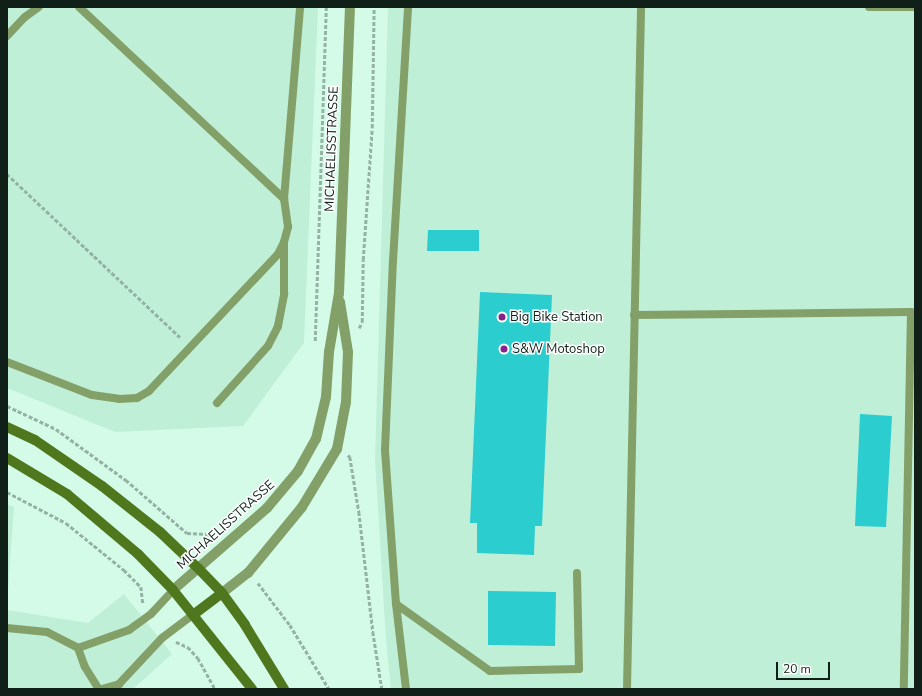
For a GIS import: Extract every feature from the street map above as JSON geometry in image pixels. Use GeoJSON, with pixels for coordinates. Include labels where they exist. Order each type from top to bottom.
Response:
{"type":"FeatureCollection","features":[{"type":"Feature","properties":{"kind":"main road"},"geometry":{"type":"LineString","coordinates":[[7,427],[34,440],[102,486],[160,532],[222,593],[245,625],[284,689]]}},
{"type":"Feature","properties":{"kind":"main road"},"geometry":{"type":"LineString","coordinates":[[7,458],[67,494],[131,547],[173,590],[252,689]]}},
{"type":"Feature","properties":{"kind":"main road","name":"MICHAELISSTRASSE"},"geometry":{"type":"LineString","coordinates":[[193,615],[222,593]]}},
{"type":"Feature","properties":{"kind":"street","name":"MICHAELISSTRASSE"},"geometry":{"type":"LineString","coordinates":[[173,590],[256,519],[284,490],[298,471],[316,439],[326,397],[329,352],[339,293],[350,7]]}},
{"type":"Feature","properties":{"kind":"street","name":"MICHAELISSTRASSE"},"geometry":{"type":"LineString","coordinates":[[222,593],[248,573],[302,507],[337,449],[346,402],[348,352],[339,293]]}},
{"type":"Feature","properties":{"kind":"lane"},"geometry":{"type":"LineString","coordinates":[[7,36],[25,17],[39,7]]}},
{"type":"Feature","properties":{"kind":"lane"},"geometry":{"type":"LineString","coordinates":[[79,7],[284,199]]}},
{"type":"Feature","properties":{"kind":"lane"},"geometry":{"type":"LineString","coordinates":[[7,362],[92,395],[118,400],[137,398],[149,391],[278,254],[284,242],[288,227],[284,199],[300,7]]}},
{"type":"Feature","properties":{"kind":"lane"},"geometry":{"type":"LineString","coordinates":[[406,689],[396,604],[385,450],[393,261],[408,7]]}},
{"type":"Feature","properties":{"kind":"lane"},"geometry":{"type":"LineString","coordinates":[[627,689],[641,7]]}},
{"type":"Feature","properties":{"kind":"lane"},"geometry":{"type":"LineString","coordinates":[[869,7],[913,7]]}},
{"type":"Feature","properties":{"kind":"lane"},"geometry":{"type":"LineString","coordinates":[[217,403],[268,346],[278,326],[284,294],[284,242]]}},
{"type":"Feature","properties":{"kind":"lane"},"geometry":{"type":"LineString","coordinates":[[634,315],[911,312],[904,689]]}},
{"type":"Feature","properties":{"kind":"lane"},"geometry":{"type":"LineString","coordinates":[[396,604],[490,671],[579,669],[577,573]]}},
{"type":"Feature","properties":{"kind":"lane"},"geometry":{"type":"LineString","coordinates":[[78,648],[129,630],[151,614],[173,590]]}},
{"type":"Feature","properties":{"kind":"lane"},"geometry":{"type":"LineString","coordinates":[[7,628],[47,632],[78,648],[85,667],[101,689],[119,684],[162,638],[193,615]]}},
{"type":"Feature","properties":{"kind":"path"},"geometry":{"type":"LineString","coordinates":[[315,349],[326,7]]}},
{"type":"Feature","properties":{"kind":"path"},"geometry":{"type":"LineString","coordinates":[[348,352],[362,322],[363,260],[372,128],[374,7]]}},
{"type":"Feature","properties":{"kind":"path"},"geometry":{"type":"LineString","coordinates":[[7,174],[190,347]]}},
{"type":"Feature","properties":{"kind":"path"},"geometry":{"type":"LineString","coordinates":[[7,406],[56,429],[126,480],[187,534],[208,534],[212,538]]}},
{"type":"Feature","properties":{"kind":"path"},"geometry":{"type":"LineString","coordinates":[[337,449],[350,457],[382,689]]}},
{"type":"Feature","properties":{"kind":"path"},"geometry":{"type":"LineString","coordinates":[[7,492],[66,523],[124,570],[140,587],[143,605]]}},
{"type":"Feature","properties":{"kind":"path"},"geometry":{"type":"LineString","coordinates":[[258,583],[290,625],[329,689]]}},
{"type":"Feature","properties":{"kind":"path"},"geometry":{"type":"LineString","coordinates":[[176,642],[188,647],[198,658],[215,689]]}},
{"type":"Feature","properties":{"kind":"shaded area"},"geometry":{"type":"Polygon","coordinates":[[[7,7],[318,7],[304,343],[243,426],[115,432],[7,388],[7,7]]]}},
{"type":"Feature","properties":{"kind":"shaded area"},"geometry":{"type":"Polygon","coordinates":[[[388,7],[915,7],[915,689],[391,689],[386,640],[375,460],[388,7]]]}},
{"type":"Feature","properties":{"kind":"shaded area"},"geometry":{"type":"Polygon","coordinates":[[[7,504],[14,507],[7,604],[7,504]]]}},
{"type":"Feature","properties":{"kind":"shaded area"},"geometry":{"type":"Polygon","coordinates":[[[124,594],[172,654],[133,689],[7,689],[7,610],[88,623],[124,594]]]}},
{"type":"Feature","properties":{"kind":"building"},"geometry":{"type":"Polygon","coordinates":[[[428,230],[479,230],[479,251],[427,251],[428,230]]]}},
{"type":"Feature","properties":{"kind":"building"},"geometry":{"type":"Polygon","coordinates":[[[480,292],[552,295],[542,526],[535,526],[534,555],[477,553],[477,523],[470,523],[480,292]]]}},
{"type":"Feature","properties":{"kind":"building"},"geometry":{"type":"Polygon","coordinates":[[[860,414],[892,416],[886,527],[855,526],[860,414]]]}},
{"type":"Feature","properties":{"kind":"building"},"geometry":{"type":"Polygon","coordinates":[[[488,591],[556,592],[555,646],[488,645],[488,591]]]}},
{"type":"Feature","properties":{"kind":"place","name":"Big Bike Station"},"geometry":{"type":"Point","coordinates":[502,317]}},
{"type":"Feature","properties":{"kind":"place","name":"S&W Motoshop"},"geometry":{"type":"Point","coordinates":[504,349]}}]}
